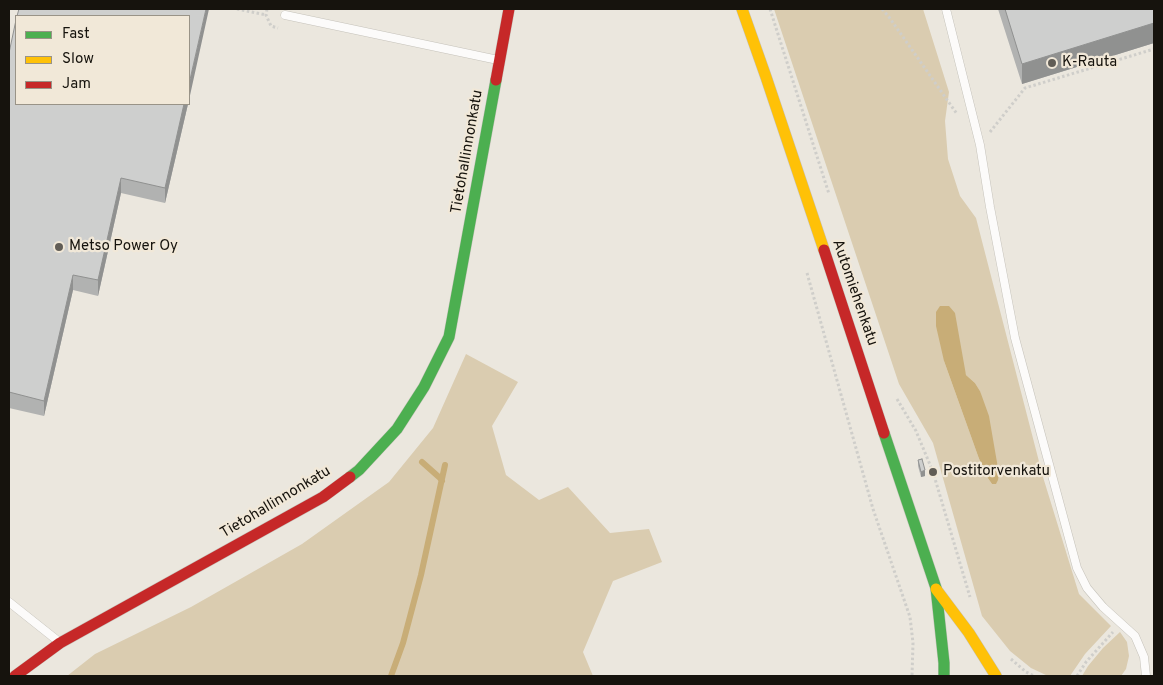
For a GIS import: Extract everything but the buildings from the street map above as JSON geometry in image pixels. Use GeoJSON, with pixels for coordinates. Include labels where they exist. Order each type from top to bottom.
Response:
{"type":"FeatureCollection","features":[{"type":"Feature","properties":{"kind":"street","name":"Tietohallinnonkatu"},"geometry":{"type":"LineString","coordinates":[[15,676],[60,643],[323,497],[359,470],[397,429],[424,387],[449,336],[509,9]]}},
{"type":"Feature","properties":{"kind":"street","name":"Automiehenkatu"},"geometry":{"type":"LineString","coordinates":[[742,9],[936,588],[944,676]]}},
{"type":"Feature","properties":{"kind":"street","name":"Automiehenkatu"},"geometry":{"type":"LineString","coordinates":[[936,588],[969,633],[996,676]]}},
{"type":"Feature","properties":{"kind":"lane"},"geometry":{"type":"LineString","coordinates":[[946,9],[980,146],[1015,338],[1077,568],[1087,588],[1103,607],[1135,636],[1144,657],[1146,676]]}},
{"type":"Feature","properties":{"kind":"lane"},"geometry":{"type":"LineString","coordinates":[[285,15],[500,60]]}},
{"type":"Feature","properties":{"kind":"lane"},"geometry":{"type":"LineString","coordinates":[[9,602],[60,643]]}},
{"type":"Feature","properties":{"kind":"path"},"geometry":{"type":"LineString","coordinates":[[237,9],[266,15],[267,9]]}},
{"type":"Feature","properties":{"kind":"path"},"geometry":{"type":"LineString","coordinates":[[770,9],[832,201]]}},
{"type":"Feature","properties":{"kind":"path"},"geometry":{"type":"LineString","coordinates":[[882,9],[963,121]]}},
{"type":"Feature","properties":{"kind":"path"},"geometry":{"type":"LineString","coordinates":[[980,146],[1025,88],[1154,49]]}},
{"type":"Feature","properties":{"kind":"path"},"geometry":{"type":"LineString","coordinates":[[805,265],[873,509],[910,617],[914,643],[912,676]]}},
{"type":"Feature","properties":{"kind":"path"},"geometry":{"type":"LineString","coordinates":[[894,393],[916,431],[932,472],[971,600]]}},
{"type":"Feature","properties":{"kind":"path"},"geometry":{"type":"LineString","coordinates":[[1077,676],[1086,662],[1122,623]]}},
{"type":"Feature","properties":{"kind":"path"},"geometry":{"type":"LineString","coordinates":[[1008,656],[1026,672],[1034,676]]}},
{"type":"Feature","properties":{"kind":"shaded area"},"geometry":{"type":"Polygon","coordinates":[[[774,9],[923,9],[949,92],[945,121],[948,159],[960,196],[976,218],[1043,477],[1079,594],[1111,626],[1085,654],[1070,676],[1048,676],[1031,668],[1010,651],[982,616],[933,443],[899,384],[774,9]],[[944,361],[985,474],[992,484],[980,391],[964,370],[944,361]]]}},
{"type":"Feature","properties":{"kind":"shaded area"},"geometry":{"type":"Polygon","coordinates":[[[940,306],[949,306],[955,313],[966,375],[975,383],[980,391],[989,416],[999,474],[996,484],[992,484],[985,474],[944,361],[936,326],[936,312],[940,306]]]}},
{"type":"Feature","properties":{"kind":"shaded area"},"geometry":{"type":"Polygon","coordinates":[[[466,354],[518,382],[492,426],[506,475],[539,500],[568,487],[610,533],[649,529],[662,562],[613,581],[583,652],[593,676],[67,676],[95,654],[191,607],[302,544],[389,482],[433,428],[466,354]]]}},
{"type":"Feature","properties":{"kind":"shaded area"},"geometry":{"type":"Polygon","coordinates":[[[1120,632],[1127,642],[1129,656],[1126,669],[1121,676],[1082,676],[1103,648],[1120,632]]]}},
{"type":"Feature","properties":{"kind":"waterway"},"geometry":{"type":"LineString","coordinates":[[422,462],[442,481]]}},
{"type":"Feature","properties":{"kind":"waterway"},"geometry":{"type":"LineString","coordinates":[[391,676],[403,643],[421,575],[445,465]]}},
{"type":"Feature","properties":{"kind":"traffic: fast"},"geometry":{"type":"LineString","coordinates":[[350,477],[359,470],[397,429],[424,387],[449,337],[496,80]]}},
{"type":"Feature","properties":{"kind":"traffic: fast"},"geometry":{"type":"LineString","coordinates":[[884,433],[936,588],[944,676]]}},
{"type":"Feature","properties":{"kind":"traffic: slow"},"geometry":{"type":"LineString","coordinates":[[742,9],[824,250]]}},
{"type":"Feature","properties":{"kind":"traffic: slow"},"geometry":{"type":"LineString","coordinates":[[936,589],[969,633],[996,676]]}},
{"type":"Feature","properties":{"kind":"traffic: jam"},"geometry":{"type":"LineString","coordinates":[[496,80],[509,9]]}},
{"type":"Feature","properties":{"kind":"traffic: jam"},"geometry":{"type":"LineString","coordinates":[[824,250],[884,433]]}},
{"type":"Feature","properties":{"kind":"traffic: jam"},"geometry":{"type":"LineString","coordinates":[[15,676],[60,643],[323,497],[350,477]]}},
{"type":"Feature","properties":{"kind":"place","name":"K-Rauta"},"geometry":{"type":"Point","coordinates":[1052,63]}},
{"type":"Feature","properties":{"kind":"place","name":"Metso Power Oy"},"geometry":{"type":"Point","coordinates":[59,247]}},
{"type":"Feature","properties":{"kind":"place","name":"Postitorvenkatu"},"geometry":{"type":"Point","coordinates":[933,472]}}]}
